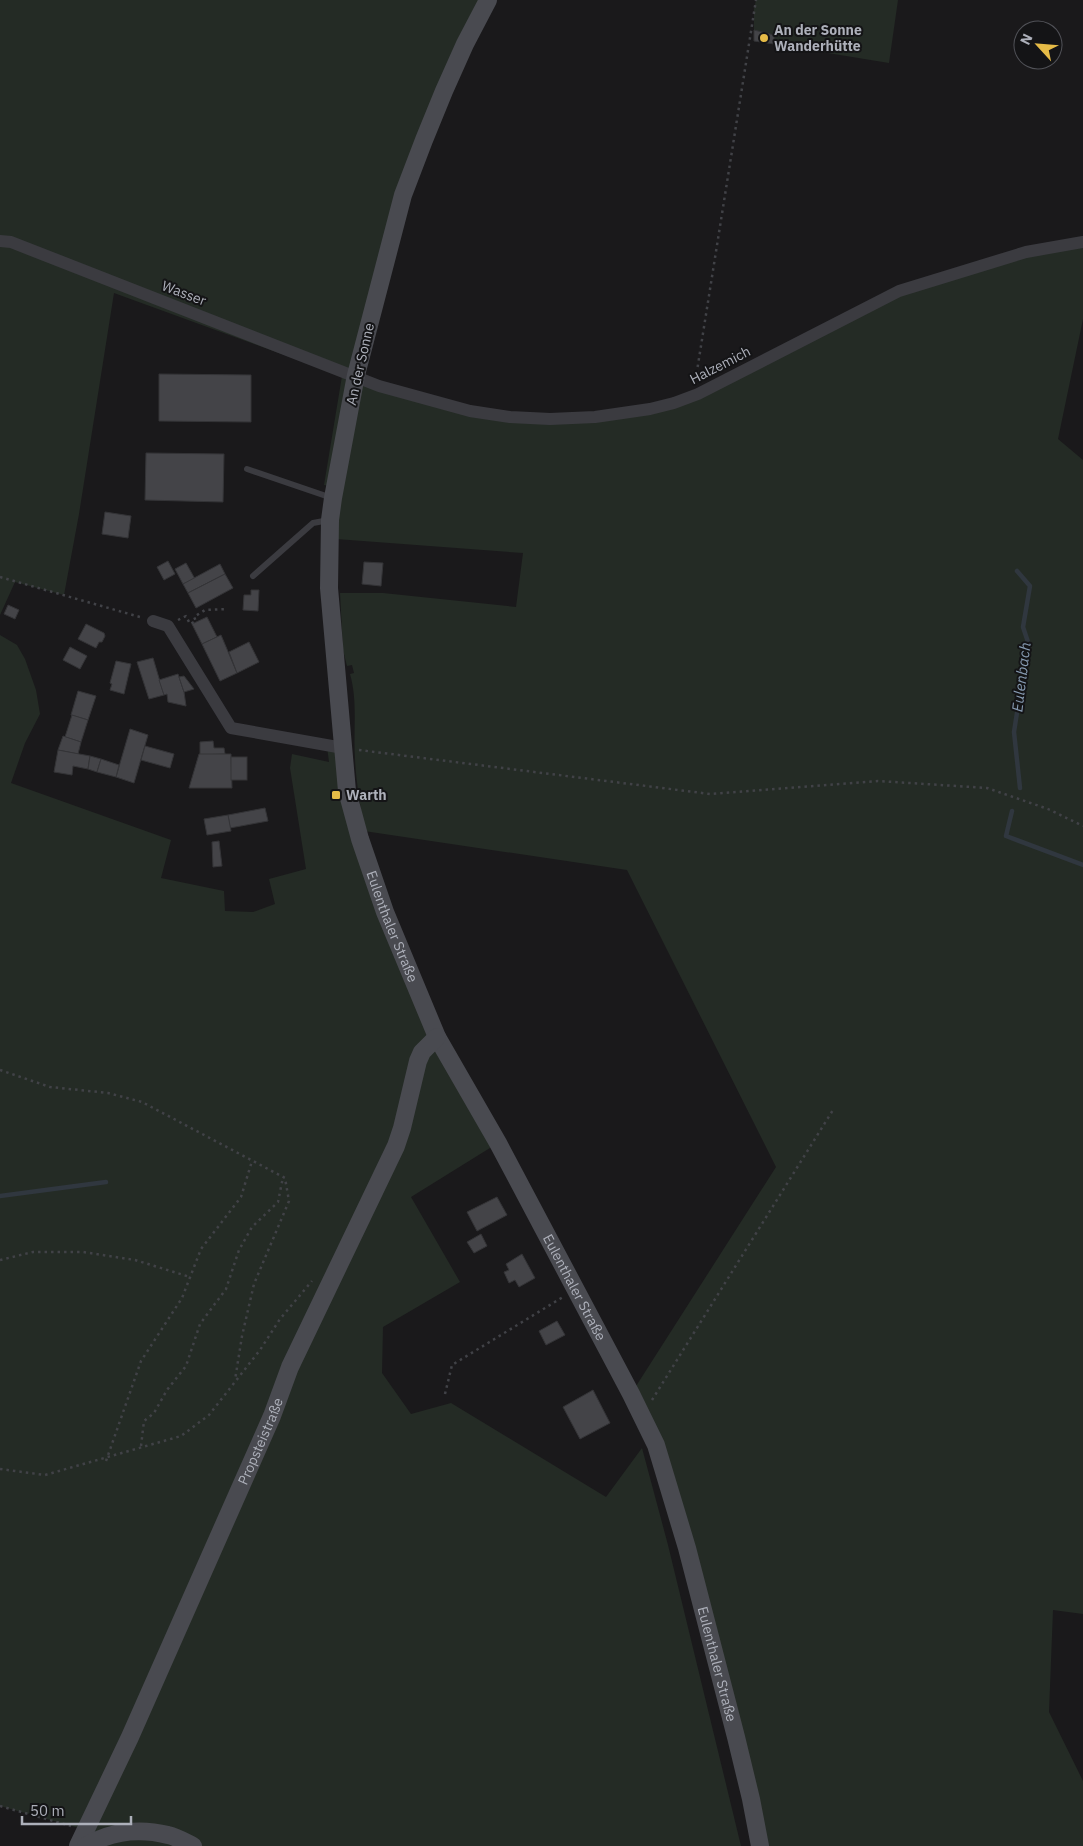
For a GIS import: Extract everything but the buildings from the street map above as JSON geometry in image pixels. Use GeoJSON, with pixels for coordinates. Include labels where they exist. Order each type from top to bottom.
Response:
{"type":"FeatureCollection","features":[{"type":"Feature","properties":{"kind":"street","name":"An der Sonne"},"geometry":{"type":"LineString","coordinates":[[343,748],[329,588],[330,520],[356,375],[403,195],[444,91],[465,44],[488,0]]}},
{"type":"Feature","properties":{"kind":"street","name":"Wasser"},"geometry":{"type":"LineString","coordinates":[[0,241],[11,242],[356,375]]}},
{"type":"Feature","properties":{"kind":"street","name":"Halzemich"},"geometry":{"type":"LineString","coordinates":[[356,375],[388,388],[470,410],[510,418],[550,419],[624,414],[674,403],[698,394],[899,291],[1026,252],[1083,242]]}},
{"type":"Feature","properties":{"kind":"street"},"geometry":{"type":"LineString","coordinates":[[153,621],[168,626],[231,728],[343,748]]}},
{"type":"Feature","properties":{"kind":"street","name":"Eulenthaler Straße"},"geometry":{"type":"LineString","coordinates":[[343,748],[347,791],[360,839],[385,912],[437,1037],[498,1143],[656,1446],[687,1548],[745,1772],[760,1846]]}},
{"type":"Feature","properties":{"kind":"street","name":"Propsteistraße"},"geometry":{"type":"LineString","coordinates":[[78,1846],[130,1736],[264,1433],[290,1367],[396,1146],[418,1061],[422,1052],[437,1037]]}},
{"type":"Feature","properties":{"kind":"street"},"geometry":{"type":"LineString","coordinates":[[86,1846],[112,1834],[128,1832],[170,1835],[193,1846]]}},
{"type":"Feature","properties":{"kind":"lane"},"geometry":{"type":"LineString","coordinates":[[247,469],[333,498]]}},
{"type":"Feature","properties":{"kind":"lane"},"geometry":{"type":"LineString","coordinates":[[253,576],[313,523],[330,520]]}},
{"type":"Feature","properties":{"kind":"path"},"geometry":{"type":"LineString","coordinates":[[698,394],[697,370],[756,0]]}},
{"type":"Feature","properties":{"kind":"path"},"geometry":{"type":"LineString","coordinates":[[0,577],[153,621]]}},
{"type":"Feature","properties":{"kind":"path"},"geometry":{"type":"LineString","coordinates":[[188,619],[190,624],[196,621],[194,617],[205,610],[228,609]]}},
{"type":"Feature","properties":{"kind":"path"},"geometry":{"type":"LineString","coordinates":[[343,748],[710,794],[878,781],[987,788],[1048,809],[1083,826]]}},
{"type":"Feature","properties":{"kind":"path"},"geometry":{"type":"LineString","coordinates":[[0,1070],[50,1087],[108,1093],[142,1102],[285,1178],[289,1201],[254,1284],[242,1336],[235,1380]]}},
{"type":"Feature","properties":{"kind":"path"},"geometry":{"type":"LineString","coordinates":[[642,1416],[833,1110]]}},
{"type":"Feature","properties":{"kind":"path"},"geometry":{"type":"LineString","coordinates":[[106,1461],[141,1361],[182,1298],[201,1249],[242,1197],[252,1161]]}},
{"type":"Feature","properties":{"kind":"path"},"geometry":{"type":"LineString","coordinates":[[141,1446],[144,1421],[154,1413],[167,1390],[186,1366],[200,1324],[226,1290],[239,1250],[252,1227],[278,1202],[283,1177]]}},
{"type":"Feature","properties":{"kind":"path"},"geometry":{"type":"LineString","coordinates":[[0,1260],[33,1252],[83,1252],[135,1260],[190,1277]]}},
{"type":"Feature","properties":{"kind":"path"},"geometry":{"type":"LineString","coordinates":[[0,1469],[45,1475],[181,1436],[209,1415],[260,1350],[280,1319],[317,1276]]}},
{"type":"Feature","properties":{"kind":"path"},"geometry":{"type":"LineString","coordinates":[[445,1394],[452,1365],[575,1290]]}},
{"type":"Feature","properties":{"kind":"path"},"geometry":{"type":"LineString","coordinates":[[0,1806],[79,1828]]}},
{"type":"Feature","properties":{"kind":"shaded area"},"geometry":{"type":"Polygon","coordinates":[[[0,0],[488,0],[444,91],[356,375],[470,411],[550,419],[674,403],[899,291],[1083,242],[1083,319],[1058,439],[1083,460],[1083,1614],[1053,1610],[1049,1712],[1083,1781],[1083,1846],[760,1846],[687,1548],[631,1394],[776,1167],[627,870],[364,831],[357,786],[355,706],[350,674],[354,673],[352,665],[347,666],[343,650],[340,593],[383,593],[516,607],[523,553],[336,539],[341,488],[324,485],[342,376],[114,293],[79,514],[64,595],[15,582],[0,615],[0,0]]]}},
{"type":"Feature","properties":{"kind":"shaded area"},"geometry":{"type":"Polygon","coordinates":[[[756,0],[898,0],[889,63],[754,41],[754,9],[756,0]]]}},
{"type":"Feature","properties":{"kind":"shaded area"},"geometry":{"type":"Polygon","coordinates":[[[0,635],[17,645],[25,659],[36,690],[40,714],[25,743],[11,783],[171,840],[161,878],[224,891],[225,911],[253,912],[275,904],[269,879],[306,869],[290,768],[292,754],[329,762],[326,739],[343,748],[385,912],[498,1143],[411,1197],[460,1282],[383,1327],[382,1373],[411,1414],[451,1403],[606,1497],[642,1448],[668,1545],[741,1846],[76,1846],[79,1828],[0,1806],[0,635]]]}},
{"type":"Feature","properties":{"kind":"waterway","name":"Eulenbach"},"geometry":{"type":"LineString","coordinates":[[1017,571],[1030,586],[1023,627],[1028,642],[1014,732],[1020,788]]}},
{"type":"Feature","properties":{"kind":"waterway","name":"Eulenbach"},"geometry":{"type":"LineString","coordinates":[[1012,811],[1006,836],[1083,865]]}},
{"type":"Feature","properties":{"kind":"waterway"},"geometry":{"type":"LineString","coordinates":[[0,1196],[106,1182]]}},
{"type":"Feature","properties":{"kind":"place","name":"An der Sonne Wanderhütte"},"geometry":{"type":"Point","coordinates":[764,38]}},
{"type":"Feature","properties":{"kind":"place","name":"Warth"},"geometry":{"type":"Point","coordinates":[336,795]}}]}
